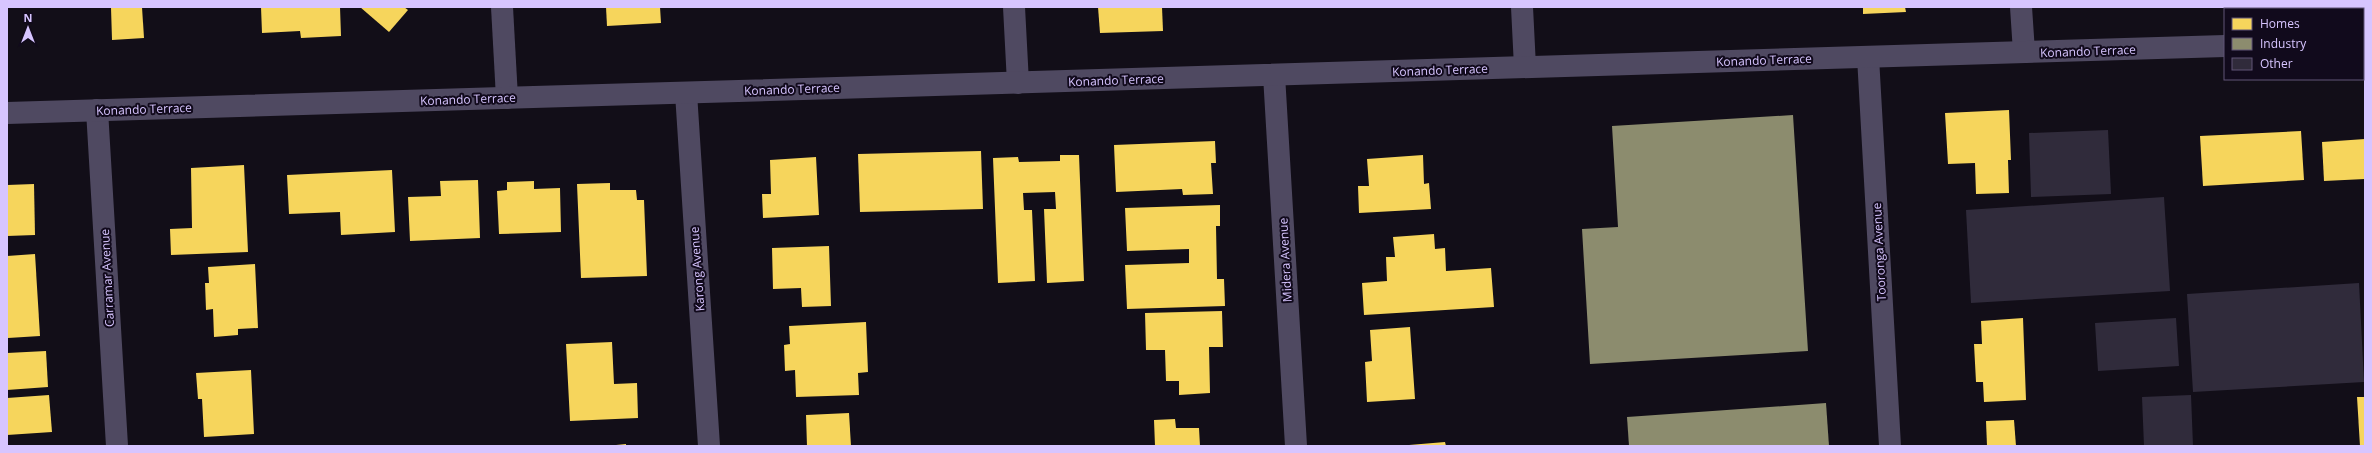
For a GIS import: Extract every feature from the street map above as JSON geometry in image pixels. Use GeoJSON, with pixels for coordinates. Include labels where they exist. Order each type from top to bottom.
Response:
{"type":"FeatureCollection","features":[{"type":"Feature","properties":{"kind":"street"},"geometry":{"type":"LineString","coordinates":[[502,7],[507,98]]}},
{"type":"Feature","properties":{"kind":"street"},"geometry":{"type":"LineString","coordinates":[[1014,7],[1018,83]]}},
{"type":"Feature","properties":{"kind":"street"},"geometry":{"type":"LineString","coordinates":[[1522,7],[1525,67]]}},
{"type":"Feature","properties":{"kind":"street"},"geometry":{"type":"LineString","coordinates":[[2021,7],[2024,52]]}},
{"type":"Feature","properties":{"kind":"street","name":"Konando Terrace"},"geometry":{"type":"LineString","coordinates":[[7,113],[2224,46]]}},
{"type":"Feature","properties":{"kind":"street","name":"Tooronga Avenue"},"geometry":{"type":"LineString","coordinates":[[1868,57],[1890,446]]}},
{"type":"Feature","properties":{"kind":"street","name":"Midera Avenue"},"geometry":{"type":"LineString","coordinates":[[1274,75],[1296,446]]}},
{"type":"Feature","properties":{"kind":"street","name":"Karong Avenue"},"geometry":{"type":"LineString","coordinates":[[686,93],[709,446]]}},
{"type":"Feature","properties":{"kind":"street","name":"Carramar Avenue"},"geometry":{"type":"LineString","coordinates":[[97,110],[116,446]]}},
{"type":"Feature","properties":{"kind":"building: Homes"},"geometry":{"type":"Polygon","coordinates":[[[111,7],[142,7],[144,38],[112,40],[111,7]]]}},
{"type":"Feature","properties":{"kind":"building: Homes"},"geometry":{"type":"Polygon","coordinates":[[[261,7],[340,7],[341,36],[301,38],[300,31],[262,33],[261,7]]]}},
{"type":"Feature","properties":{"kind":"building: Homes"},"geometry":{"type":"Polygon","coordinates":[[[360,7],[404,7],[408,10],[389,32],[360,7]]]}},
{"type":"Feature","properties":{"kind":"building: Homes"},"geometry":{"type":"Polygon","coordinates":[[[606,7],[660,7],[661,23],[607,26],[606,7]]]}},
{"type":"Feature","properties":{"kind":"building: Homes"},"geometry":{"type":"Polygon","coordinates":[[[1098,7],[1162,7],[1163,31],[1100,33],[1098,7]]]}},
{"type":"Feature","properties":{"kind":"building: Homes"},"geometry":{"type":"Polygon","coordinates":[[[1863,7],[1905,7],[1906,12],[1863,14],[1863,7]]]}},
{"type":"Feature","properties":{"kind":"building: Homes"},"geometry":{"type":"Polygon","coordinates":[[[2009,110],[2011,160],[2008,160],[2009,193],[1976,194],[1975,163],[1948,164],[1945,113],[2009,110]]]}},
{"type":"Feature","properties":{"kind":"building: Homes"},"geometry":{"type":"Polygon","coordinates":[[[2301,131],[2304,180],[2203,186],[2200,136],[2301,131]]]}},
{"type":"Feature","properties":{"kind":"building: Homes"},"geometry":{"type":"Polygon","coordinates":[[[2365,139],[2365,179],[2324,181],[2322,142],[2365,139]]]}},
{"type":"Feature","properties":{"kind":"building: Homes"},"geometry":{"type":"Polygon","coordinates":[[[1215,141],[1216,163],[1211,163],[1213,194],[1183,195],[1182,189],[1116,192],[1114,145],[1215,141]]]}},
{"type":"Feature","properties":{"kind":"building: Homes"},"geometry":{"type":"Polygon","coordinates":[[[981,151],[983,209],[860,212],[858,154],[981,151]]]}},
{"type":"Feature","properties":{"kind":"building: Homes"},"geometry":{"type":"Polygon","coordinates":[[[1060,155],[1079,155],[1084,281],[1047,283],[1044,209],[1056,209],[1055,192],[1023,193],[1024,210],[1032,210],[1035,281],[998,283],[993,158],[1018,157],[1019,162],[1060,161],[1060,155]]]}},
{"type":"Feature","properties":{"kind":"building: Homes"},"geometry":{"type":"Polygon","coordinates":[[[1423,155],[1424,184],[1429,183],[1431,209],[1359,213],[1358,186],[1369,186],[1367,159],[1423,155]]]}},
{"type":"Feature","properties":{"kind":"building: Homes"},"geometry":{"type":"Polygon","coordinates":[[[816,157],[819,215],[763,218],[762,194],[771,194],[770,160],[816,157]]]}},
{"type":"Feature","properties":{"kind":"building: Homes"},"geometry":{"type":"Polygon","coordinates":[[[244,165],[248,252],[171,255],[170,229],[192,228],[191,168],[244,165]]]}},
{"type":"Feature","properties":{"kind":"building: Homes"},"geometry":{"type":"Polygon","coordinates":[[[392,170],[395,232],[341,235],[340,212],[289,214],[287,175],[392,170]]]}},
{"type":"Feature","properties":{"kind":"building: Homes"},"geometry":{"type":"Polygon","coordinates":[[[478,180],[480,238],[410,241],[408,197],[441,196],[440,181],[478,180]]]}},
{"type":"Feature","properties":{"kind":"building: Homes"},"geometry":{"type":"Polygon","coordinates":[[[534,181],[534,189],[560,188],[561,232],[499,234],[497,191],[507,190],[507,182],[534,181]]]}},
{"type":"Feature","properties":{"kind":"building: Homes"},"geometry":{"type":"Polygon","coordinates":[[[610,183],[610,190],[636,190],[637,200],[644,200],[647,276],[581,278],[577,184],[610,183]]]}},
{"type":"Feature","properties":{"kind":"building: Homes"},"geometry":{"type":"Polygon","coordinates":[[[34,184],[35,235],[7,236],[7,185],[34,184]]]}},
{"type":"Feature","properties":{"kind":"building: Homes"},"geometry":{"type":"Polygon","coordinates":[[[1220,205],[1220,226],[1216,226],[1217,279],[1224,279],[1225,306],[1127,309],[1125,265],[1189,263],[1189,249],[1127,251],[1125,208],[1220,205]]]}},
{"type":"Feature","properties":{"kind":"building: Homes"},"geometry":{"type":"Polygon","coordinates":[[[1434,234],[1435,249],[1445,248],[1446,271],[1491,268],[1494,307],[1364,315],[1362,283],[1387,281],[1386,257],[1395,257],[1393,237],[1434,234]]]}},
{"type":"Feature","properties":{"kind":"building: Homes"},"geometry":{"type":"Polygon","coordinates":[[[829,246],[831,306],[802,307],[801,288],[773,289],[772,248],[829,246]]]}},
{"type":"Feature","properties":{"kind":"building: Homes"},"geometry":{"type":"Polygon","coordinates":[[[35,254],[40,336],[8,338],[7,256],[35,254]]]}},
{"type":"Feature","properties":{"kind":"building: Homes"},"geometry":{"type":"Polygon","coordinates":[[[255,264],[258,328],[238,329],[238,335],[214,337],[213,309],[206,310],[205,283],[209,283],[208,267],[255,264]]]}},
{"type":"Feature","properties":{"kind":"building: Homes"},"geometry":{"type":"Polygon","coordinates":[[[1222,311],[1223,347],[1209,347],[1210,393],[1179,395],[1179,381],[1166,381],[1165,350],[1146,350],[1145,313],[1222,311]]]}},
{"type":"Feature","properties":{"kind":"building: Homes"},"geometry":{"type":"Polygon","coordinates":[[[2023,318],[2026,400],[1984,402],[1983,382],[1976,382],[1974,344],[1982,344],[1981,321],[2023,318]]]}},
{"type":"Feature","properties":{"kind":"building: Homes"},"geometry":{"type":"Polygon","coordinates":[[[866,322],[868,372],[858,373],[859,395],[796,397],[795,370],[785,371],[784,345],[790,344],[789,326],[866,322]]]}},
{"type":"Feature","properties":{"kind":"building: Homes"},"geometry":{"type":"Polygon","coordinates":[[[1410,327],[1415,399],[1367,402],[1365,362],[1372,361],[1370,330],[1410,327]]]}},
{"type":"Feature","properties":{"kind":"building: Homes"},"geometry":{"type":"Polygon","coordinates":[[[612,342],[614,384],[637,383],[638,418],[570,421],[566,344],[612,342]]]}},
{"type":"Feature","properties":{"kind":"building: Homes"},"geometry":{"type":"Polygon","coordinates":[[[46,351],[48,387],[7,390],[7,353],[46,351]]]}},
{"type":"Feature","properties":{"kind":"building: Homes"},"geometry":{"type":"Polygon","coordinates":[[[251,370],[254,434],[204,437],[202,399],[198,399],[196,373],[251,370]]]}},
{"type":"Feature","properties":{"kind":"building: Homes"},"geometry":{"type":"Polygon","coordinates":[[[49,395],[52,432],[7,435],[7,398],[49,395]]]}},
{"type":"Feature","properties":{"kind":"building: Homes"},"geometry":{"type":"Polygon","coordinates":[[[2357,397],[2365,397],[2365,446],[2360,446],[2357,397]]]}},
{"type":"Feature","properties":{"kind":"building: Homes"},"geometry":{"type":"Polygon","coordinates":[[[849,413],[851,446],[807,446],[806,415],[849,413]]]}},
{"type":"Feature","properties":{"kind":"building: Homes"},"geometry":{"type":"Polygon","coordinates":[[[1175,419],[1176,428],[1199,428],[1200,446],[1155,446],[1154,420],[1175,419]]]}},
{"type":"Feature","properties":{"kind":"building: Homes"},"geometry":{"type":"Polygon","coordinates":[[[2014,420],[2016,446],[1987,446],[1986,421],[2014,420]]]}},
{"type":"Feature","properties":{"kind":"building: Homes"},"geometry":{"type":"Polygon","coordinates":[[[1445,442],[1446,446],[1409,446],[1409,445],[1445,442]]]}},
{"type":"Feature","properties":{"kind":"building: Homes"},"geometry":{"type":"Polygon","coordinates":[[[626,444],[626,446],[616,446],[616,445],[626,444]]]}},
{"type":"Feature","properties":{"kind":"building: Industry"},"geometry":{"type":"Polygon","coordinates":[[[1793,115],[1808,351],[1590,364],[1582,229],[1618,227],[1612,126],[1793,115]]]}},
{"type":"Feature","properties":{"kind":"building: Industry"},"geometry":{"type":"Polygon","coordinates":[[[1826,403],[1829,446],[1629,446],[1627,417],[1826,403]]]}},
{"type":"Feature","properties":{"kind":"building: Other"},"geometry":{"type":"Polygon","coordinates":[[[2108,130],[2111,194],[2031,197],[2029,133],[2108,130]]]}},
{"type":"Feature","properties":{"kind":"building: Other"},"geometry":{"type":"Polygon","coordinates":[[[2164,197],[2170,291],[1971,303],[1966,210],[2164,197]]]}},
{"type":"Feature","properties":{"kind":"building: Other"},"geometry":{"type":"Polygon","coordinates":[[[2359,283],[2364,382],[2193,392],[2187,294],[2359,283]]]}},
{"type":"Feature","properties":{"kind":"building: Other"},"geometry":{"type":"Polygon","coordinates":[[[2176,318],[2179,366],[2098,371],[2095,323],[2176,318]]]}},
{"type":"Feature","properties":{"kind":"building: Other"},"geometry":{"type":"Polygon","coordinates":[[[2191,395],[2193,446],[2144,446],[2142,397],[2191,395]]]}}]}
